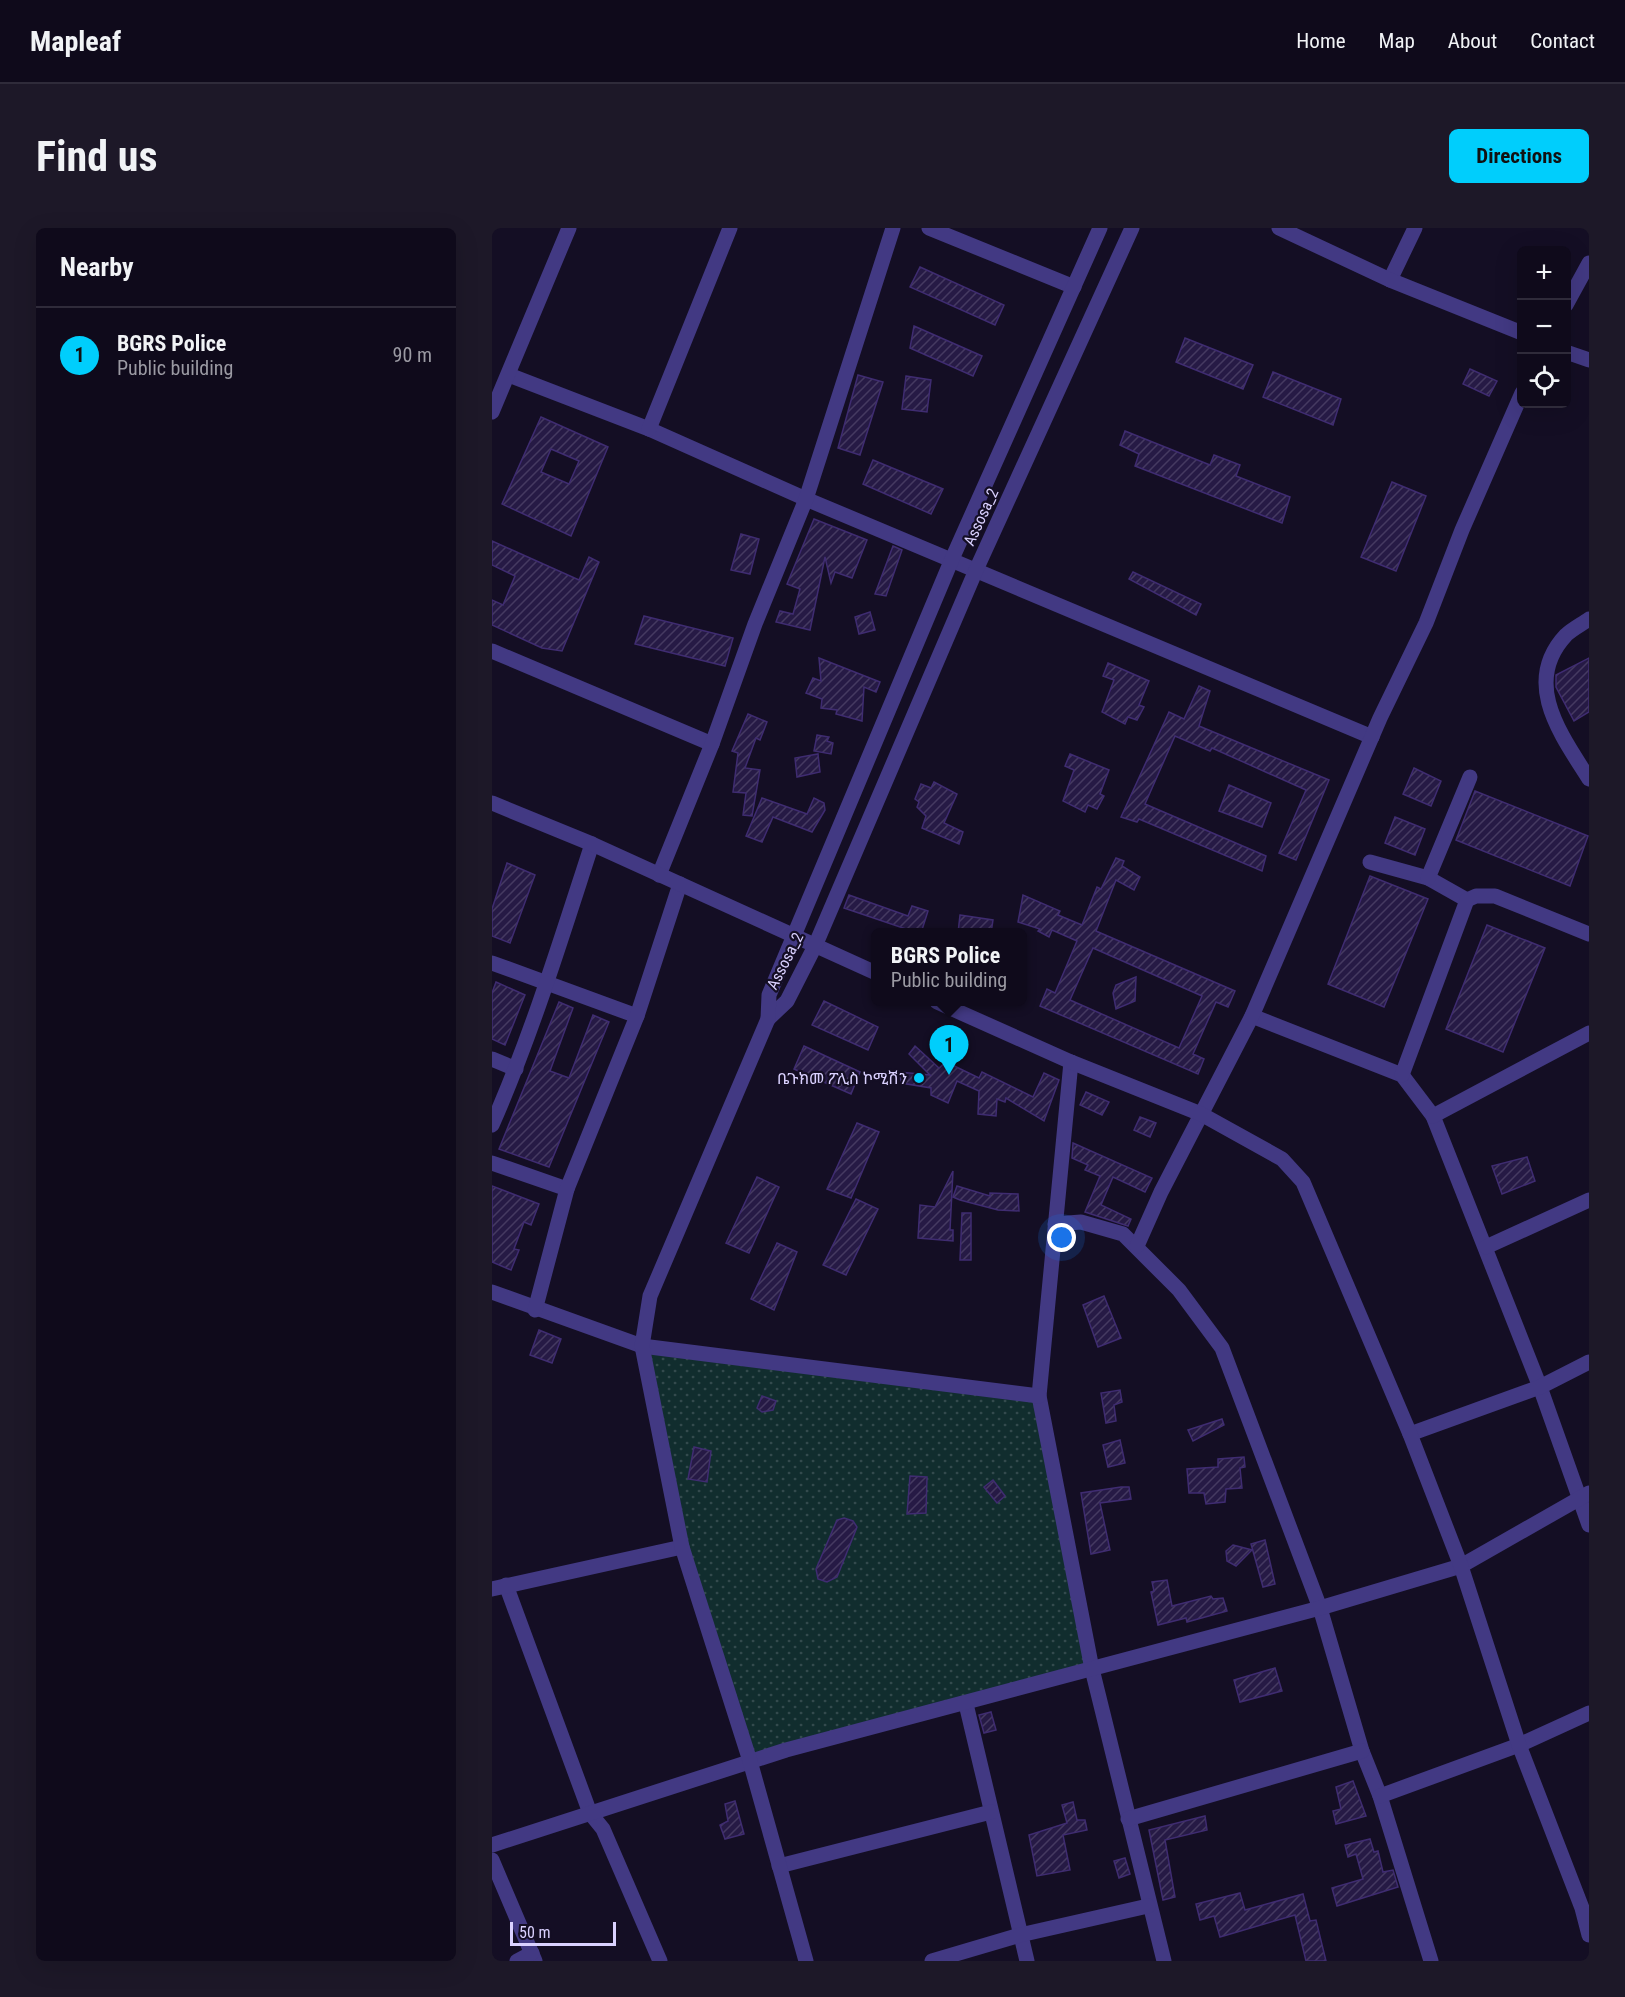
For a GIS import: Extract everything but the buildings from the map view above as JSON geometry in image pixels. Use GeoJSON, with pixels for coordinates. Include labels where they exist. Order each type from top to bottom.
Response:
{"type":"FeatureCollection","features":[{"type":"Feature","properties":{"kind":"street"},"geometry":{"type":"LineString","coordinates":[[492,412],[569,228]]}},
{"type":"Feature","properties":{"kind":"street"},"geometry":{"type":"LineString","coordinates":[[649,429],[730,228]]}},
{"type":"Feature","properties":{"kind":"street"},"geometry":{"type":"LineString","coordinates":[[659,875],[712,744],[754,624],[806,500],[893,228]]}},
{"type":"Feature","properties":{"kind":"street"},"geometry":{"type":"LineString","coordinates":[[929,228],[1074,287]]}},
{"type":"Feature","properties":{"kind":"street","name":"Assosa_2"},"geometry":{"type":"LineString","coordinates":[[768,1019],[769,995],[793,937],[952,559],[1100,228]]}},
{"type":"Feature","properties":{"kind":"street","name":"Assosa_2"},"geometry":{"type":"LineString","coordinates":[[768,1019],[787,1001],[815,946],[976,570],[1132,228]]}},
{"type":"Feature","properties":{"kind":"street"},"geometry":{"type":"LineString","coordinates":[[1279,228],[1390,280],[1517,331]]}},
{"type":"Feature","properties":{"kind":"street"},"geometry":{"type":"LineString","coordinates":[[1390,280],[1415,228]]}},
{"type":"Feature","properties":{"kind":"street"},"geometry":{"type":"LineString","coordinates":[[1569,300],[1589,263]]}},
{"type":"Feature","properties":{"kind":"street"},"geometry":{"type":"LineString","coordinates":[[1049,345],[1076,355]]}},
{"type":"Feature","properties":{"kind":"street"},"geometry":{"type":"LineString","coordinates":[[1571,353],[1589,360]]}},
{"type":"Feature","properties":{"kind":"street"},"geometry":{"type":"LineString","coordinates":[[509,375],[649,429],[806,500],[952,559],[1372,737]]}},
{"type":"Feature","properties":{"kind":"street"},"geometry":{"type":"LineString","coordinates":[[1137,1246],[1252,1016],[1372,737],[1426,623],[1462,530],[1517,402]]}},
{"type":"Feature","properties":{"kind":"street"},"geometry":{"type":"LineString","coordinates":[[1589,619],[1566,634],[1555,651],[1545,683],[1552,719],[1589,779]]}},
{"type":"Feature","properties":{"kind":"street"},"geometry":{"type":"LineString","coordinates":[[492,651],[712,744]]}},
{"type":"Feature","properties":{"kind":"street"},"geometry":{"type":"LineString","coordinates":[[1428,878],[1470,777]]}},
{"type":"Feature","properties":{"kind":"street"},"geometry":{"type":"LineString","coordinates":[[492,803],[592,844],[871,971]]}},
{"type":"Feature","properties":{"kind":"street"},"geometry":{"type":"LineString","coordinates":[[492,1125],[516,1069],[547,984],[592,844]]}},
{"type":"Feature","properties":{"kind":"street"},"geometry":{"type":"LineString","coordinates":[[1370,862],[1428,878],[1467,900]]}},
{"type":"Feature","properties":{"kind":"street"},"geometry":{"type":"LineString","coordinates":[[535,1310],[567,1189],[637,1016],[680,884]]}},
{"type":"Feature","properties":{"kind":"street"},"geometry":{"type":"LineString","coordinates":[[1402,1075],[1467,900],[1476,896],[1495,896],[1589,934]]}},
{"type":"Feature","properties":{"kind":"street"},"geometry":{"type":"LineString","coordinates":[[492,963],[637,1016]]}},
{"type":"Feature","properties":{"kind":"street"},"geometry":{"type":"LineString","coordinates":[[946,1006],[1071,1062],[1201,1114],[1282,1159],[1303,1182],[1410,1434],[1461,1566],[1519,1745],[1582,1908],[1589,1935]]}},
{"type":"Feature","properties":{"kind":"street"},"geometry":{"type":"LineString","coordinates":[[1252,1016],[1402,1075],[1433,1116],[1584,1496],[1589,1526]]}},
{"type":"Feature","properties":{"kind":"street"},"geometry":{"type":"LineString","coordinates":[[768,1019],[650,1296],[642,1346],[682,1547],[750,1761],[806,1961]]}},
{"type":"Feature","properties":{"kind":"street"},"geometry":{"type":"LineString","coordinates":[[1433,1116],[1589,1033]]}},
{"type":"Feature","properties":{"kind":"street"},"geometry":{"type":"LineString","coordinates":[[492,1059],[516,1069]]}},
{"type":"Feature","properties":{"kind":"street"},"geometry":{"type":"LineString","coordinates":[[1071,1062],[1039,1396],[1092,1669],[1148,1906],[1164,1961]]}},
{"type":"Feature","properties":{"kind":"street"},"geometry":{"type":"LineString","coordinates":[[492,1162],[567,1189]]}},
{"type":"Feature","properties":{"kind":"street"},"geometry":{"type":"LineString","coordinates":[[1485,1247],[1589,1200]]}},
{"type":"Feature","properties":{"kind":"street"},"geometry":{"type":"LineString","coordinates":[[1055,1224],[1081,1222],[1123,1234],[1179,1290],[1222,1348],[1320,1608],[1362,1751],[1380,1796],[1431,1961]]}},
{"type":"Feature","properties":{"kind":"street"},"geometry":{"type":"LineString","coordinates":[[492,1292],[535,1310],[642,1346],[1039,1396]]}},
{"type":"Feature","properties":{"kind":"street"},"geometry":{"type":"LineString","coordinates":[[1410,1434],[1540,1387],[1589,1362]]}},
{"type":"Feature","properties":{"kind":"street"},"geometry":{"type":"LineString","coordinates":[[492,1845],[750,1761],[1320,1608],[1461,1566],[1584,1496]]}},
{"type":"Feature","properties":{"kind":"street"},"geometry":{"type":"LineString","coordinates":[[660,1961],[603,1829],[590,1813],[499,1587],[682,1547]]}},
{"type":"Feature","properties":{"kind":"street"},"geometry":{"type":"LineString","coordinates":[[966,1704],[1027,1961]]}},
{"type":"Feature","properties":{"kind":"street"},"geometry":{"type":"LineString","coordinates":[[1380,1796],[1519,1745],[1589,1713]]}},
{"type":"Feature","properties":{"kind":"street"},"geometry":{"type":"LineString","coordinates":[[1128,1819],[1362,1751]]}},
{"type":"Feature","properties":{"kind":"street"},"geometry":{"type":"LineString","coordinates":[[779,1866],[991,1812]]}},
{"type":"Feature","properties":{"kind":"street"},"geometry":{"type":"LineString","coordinates":[[492,1860],[534,1957],[517,1961]]}},
{"type":"Feature","properties":{"kind":"street"},"geometry":{"type":"LineString","coordinates":[[932,1961],[1020,1935],[1148,1906]]}},
{"type":"Feature","properties":{"kind":"green space"},"geometry":{"type":"Polygon","coordinates":[[[646,1346],[1037,1396],[1089,1670],[749,1764],[679,1539],[646,1346]]]}},
{"type":"Feature","properties":{"kind":"place","name":"BGRS Police"},"geometry":{"type":"Point","coordinates":[949,1075]}},
{"type":"Feature","properties":{"kind":"place","name":"ቤጉክመ ፖሊስ ኮሚሽን"},"geometry":{"type":"Point","coordinates":[919,1078]}}]}
